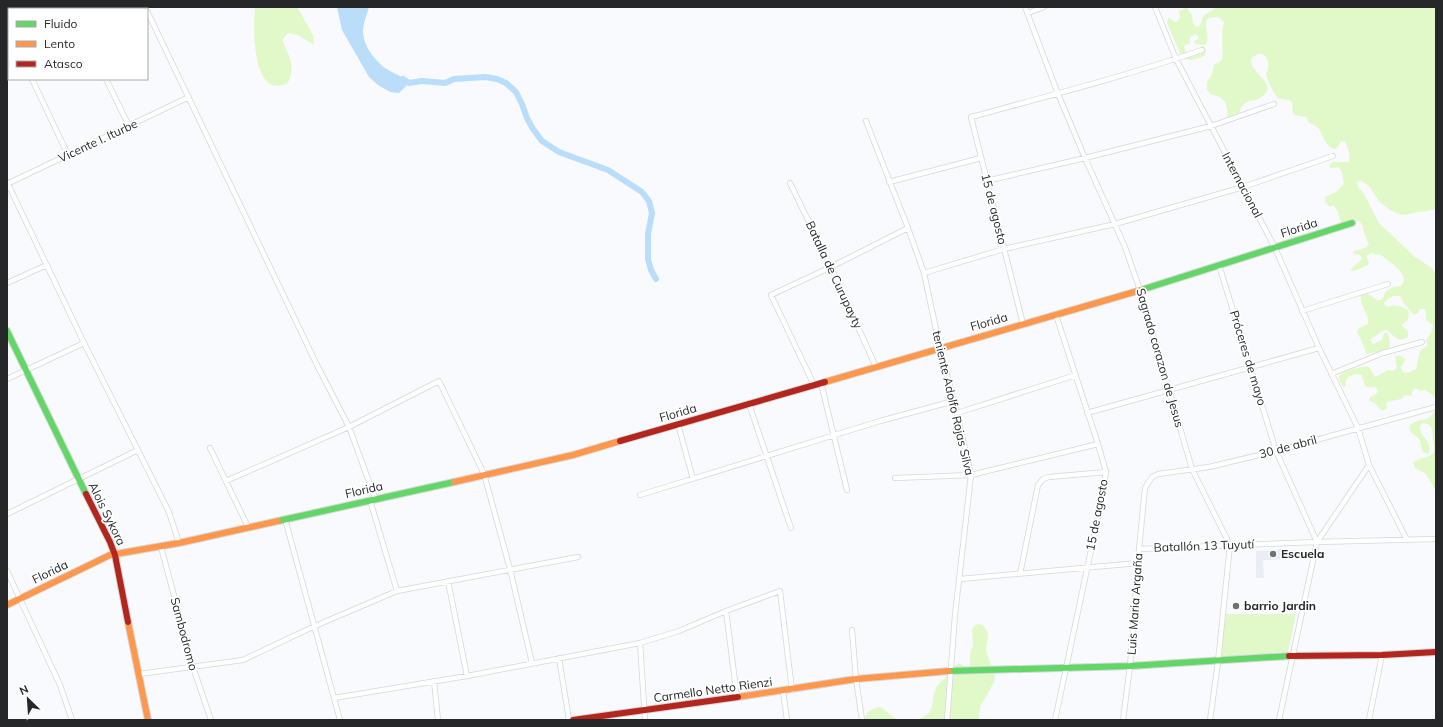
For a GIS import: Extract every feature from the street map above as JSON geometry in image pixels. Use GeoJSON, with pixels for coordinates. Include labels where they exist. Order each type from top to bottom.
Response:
{"type":"FeatureCollection","features":[{"type":"Feature","properties":{"kind":"street","name":"Sagrado corazon de Jesus"},"geometry":{"type":"LineString","coordinates":[[1026,7],[1058,94],[1125,247],[1140,290],[1192,469],[1230,545]]}},
{"type":"Feature","properties":{"kind":"street"},"geometry":{"type":"LineString","coordinates":[[1028,13],[1044,7]]}},
{"type":"Feature","properties":{"kind":"street","name":"Internacional"},"geometry":{"type":"LineString","coordinates":[[1154,7],[1176,59],[1275,248],[1319,348],[1358,428],[1368,465],[1407,540]]}},
{"type":"Feature","properties":{"kind":"street"},"geometry":{"type":"LineString","coordinates":[[148,13],[190,97],[276,280],[349,427],[373,499],[397,591]]}},
{"type":"Feature","properties":{"kind":"street"},"geometry":{"type":"LineString","coordinates":[[1058,94],[1202,50]]}},
{"type":"Feature","properties":{"kind":"street"},"geometry":{"type":"LineString","coordinates":[[32,80],[68,155]]}},
{"type":"Feature","properties":{"kind":"street"},"geometry":{"type":"LineString","coordinates":[[106,80],[129,126]]}},
{"type":"Feature","properties":{"kind":"street","name":"15 de agosto"},"geometry":{"type":"LineString","coordinates":[[1023,324],[980,158],[971,117],[1058,94]]}},
{"type":"Feature","properties":{"kind":"street","name":"Vicente I. Iturbe"},"geometry":{"type":"LineString","coordinates":[[7,183],[190,97]]}},
{"type":"Feature","properties":{"kind":"street"},"geometry":{"type":"LineString","coordinates":[[986,181],[1211,126],[1274,104]]}},
{"type":"Feature","properties":{"kind":"street","name":"teniente Adolfo Rojas Silva"},"geometry":{"type":"LineString","coordinates":[[866,121],[924,273],[940,348],[971,475],[950,671],[947,720]]}},
{"type":"Feature","properties":{"kind":"street"},"geometry":{"type":"LineString","coordinates":[[924,273],[1004,249],[1115,224],[1243,187],[1333,156]]}},
{"type":"Feature","properties":{"kind":"street"},"geometry":{"type":"LineString","coordinates":[[889,182],[980,158]]}},
{"type":"Feature","properties":{"kind":"street"},"geometry":{"type":"LineString","coordinates":[[7,183],[84,343],[169,512],[178,543]]}},
{"type":"Feature","properties":{"kind":"street","name":"Batalla de Curupayty"},"geometry":{"type":"LineString","coordinates":[[790,183],[831,267],[876,367]]}},
{"type":"Feature","properties":{"kind":"street","name":"Florida"},"geometry":{"type":"LineString","coordinates":[[7,604],[110,555],[161,547],[573,455],[1140,290],[1352,223]]}},
{"type":"Feature","properties":{"kind":"street"},"geometry":{"type":"LineString","coordinates":[[847,490],[834,436],[818,384],[771,295],[831,267],[908,228]]}},
{"type":"Feature","properties":{"kind":"street"},"geometry":{"type":"LineString","coordinates":[[7,283],[47,265]]}},
{"type":"Feature","properties":{"kind":"street","name":"Próceres de mayo"},"geometry":{"type":"LineString","coordinates":[[1219,265],[1276,451],[1317,542]]}},
{"type":"Feature","properties":{"kind":"street"},"geometry":{"type":"LineString","coordinates":[[1302,311],[1388,284]]}},
{"type":"Feature","properties":{"kind":"street","name":"15 de agosto"},"geometry":{"type":"LineString","coordinates":[[1055,720],[1097,522],[1106,472],[1056,315]]}},
{"type":"Feature","properties":{"kind":"street","name":"Alois Sykora"},"geometry":{"type":"LineString","coordinates":[[7,331],[25,371],[115,554],[148,720]]}},
{"type":"Feature","properties":{"kind":"street"},"geometry":{"type":"LineString","coordinates":[[1331,374],[1383,353],[1422,342]]}},
{"type":"Feature","properties":{"kind":"street"},"geometry":{"type":"LineString","coordinates":[[7,379],[84,343]]}},
{"type":"Feature","properties":{"kind":"street"},"geometry":{"type":"LineString","coordinates":[[1087,413],[1319,348]]}},
{"type":"Feature","properties":{"kind":"street"},"geometry":{"type":"LineString","coordinates":[[957,413],[1076,375]]}},
{"type":"Feature","properties":{"kind":"street"},"geometry":{"type":"LineString","coordinates":[[226,481],[349,427],[438,381],[484,474],[510,569],[532,664]]}},
{"type":"Feature","properties":{"kind":"street"},"geometry":{"type":"LineString","coordinates":[[640,495],[767,457],[880,420],[954,401]]}},
{"type":"Feature","properties":{"kind":"street"},"geometry":{"type":"LineString","coordinates":[[749,404],[791,528]]}},
{"type":"Feature","properties":{"kind":"street","name":"30 de abril"},"geometry":{"type":"LineString","coordinates":[[1145,488],[1152,477],[1158,474],[1209,467],[1276,451],[1436,407]]}},
{"type":"Feature","properties":{"kind":"street"},"geometry":{"type":"LineString","coordinates":[[678,424],[693,479]]}},
{"type":"Feature","properties":{"kind":"street"},"geometry":{"type":"LineString","coordinates":[[895,478],[971,475],[1098,444]]}},
{"type":"Feature","properties":{"kind":"street"},"geometry":{"type":"LineString","coordinates":[[210,448],[248,527]]}},
{"type":"Feature","properties":{"kind":"street"},"geometry":{"type":"LineString","coordinates":[[7,514],[138,450]]}},
{"type":"Feature","properties":{"kind":"street"},"geometry":{"type":"LineString","coordinates":[[1279,720],[1317,542],[1368,465]]}},
{"type":"Feature","properties":{"kind":"street"},"geometry":{"type":"LineString","coordinates":[[1020,574],[1038,485],[1049,477],[1106,472]]}},
{"type":"Feature","properties":{"kind":"street","name":"Luis Maria Argaña"},"geometry":{"type":"LineString","coordinates":[[1123,720],[1130,666],[1145,488]]}},
{"type":"Feature","properties":{"kind":"street"},"geometry":{"type":"LineString","coordinates":[[285,519],[340,720]]}},
{"type":"Feature","properties":{"kind":"street","name":"Batallón 13 Tuyutí"},"geometry":{"type":"LineString","coordinates":[[1139,549],[1436,539]]}},
{"type":"Feature","properties":{"kind":"street"},"geometry":{"type":"LineString","coordinates":[[1210,720],[1218,662],[1230,545]]}},
{"type":"Feature","properties":{"kind":"street","name":"Sambodromo"},"geometry":{"type":"LineString","coordinates":[[161,547],[193,666],[210,720]]}},
{"type":"Feature","properties":{"kind":"street"},"geometry":{"type":"LineString","coordinates":[[139,674],[243,660],[315,626],[397,591],[578,557]]}},
{"type":"Feature","properties":{"kind":"street"},"geometry":{"type":"LineString","coordinates":[[960,579],[1138,563]]}},
{"type":"Feature","properties":{"kind":"street"},"geometry":{"type":"LineString","coordinates":[[7,571],[60,685],[72,720]]}},
{"type":"Feature","properties":{"kind":"street"},"geometry":{"type":"LineString","coordinates":[[448,581],[466,676]]}},
{"type":"Feature","properties":{"kind":"street"},"geometry":{"type":"LineString","coordinates":[[334,698],[466,676],[640,643],[679,632],[726,611],[780,592],[792,690]]}},
{"type":"Feature","properties":{"kind":"street"},"geometry":{"type":"LineString","coordinates":[[726,611],[737,697]]}},
{"type":"Feature","properties":{"kind":"street"},"geometry":{"type":"LineString","coordinates":[[852,630],[856,679],[862,720]]}},
{"type":"Feature","properties":{"kind":"street"},"geometry":{"type":"LineString","coordinates":[[640,643],[645,720]]}},
{"type":"Feature","properties":{"kind":"street","name":"Carmello Netto Rienzi"},"geometry":{"type":"LineString","coordinates":[[573,720],[792,690],[856,679],[950,671],[1130,666],[1218,662],[1292,656],[1382,655],[1436,652]]}},
{"type":"Feature","properties":{"kind":"street"},"geometry":{"type":"LineString","coordinates":[[1369,720],[1382,655]]}},
{"type":"Feature","properties":{"kind":"street"},"geometry":{"type":"LineString","coordinates":[[559,658],[569,720]]}},
{"type":"Feature","properties":{"kind":"street"},"geometry":{"type":"LineString","coordinates":[[434,681],[438,720]]}},
{"type":"Feature","properties":{"kind":"street"},"geometry":{"type":"LineString","coordinates":[[783,691],[787,720]]}},
{"type":"Feature","properties":{"kind":"shaded area"},"geometry":{"type":"Polygon","coordinates":[[[1279,548],[1286,548],[1286,550],[1304,550],[1304,559],[1263,560],[1264,578],[1256,578],[1256,551],[1279,550],[1279,548]]]}},
{"type":"Feature","properties":{"kind":"green space"},"geometry":{"type":"Polygon","coordinates":[[[255,7],[297,7],[313,35],[314,45],[298,35],[288,33],[282,40],[292,67],[287,84],[277,86],[269,83],[263,76],[259,65],[254,39],[255,7]]]}},
{"type":"Feature","properties":{"kind":"green space"},"geometry":{"type":"Polygon","coordinates":[[[1217,7],[1436,7],[1436,209],[1402,215],[1390,210],[1382,204],[1365,183],[1358,181],[1357,183],[1379,223],[1415,257],[1432,268],[1436,275],[1436,400],[1427,391],[1415,389],[1412,391],[1412,396],[1406,395],[1401,399],[1387,402],[1387,408],[1383,411],[1376,404],[1369,401],[1369,398],[1377,393],[1378,390],[1375,387],[1365,386],[1362,375],[1355,374],[1349,377],[1346,380],[1346,386],[1343,387],[1339,380],[1339,376],[1342,374],[1349,370],[1358,368],[1369,367],[1375,377],[1388,370],[1393,371],[1397,368],[1396,356],[1401,356],[1405,359],[1401,367],[1403,372],[1407,373],[1416,369],[1420,351],[1428,345],[1426,340],[1431,333],[1433,325],[1426,320],[1426,311],[1424,309],[1420,309],[1418,313],[1414,315],[1400,296],[1390,297],[1384,304],[1387,307],[1398,306],[1409,311],[1408,320],[1401,325],[1408,331],[1408,337],[1402,340],[1394,337],[1387,330],[1384,330],[1370,340],[1373,344],[1382,340],[1384,333],[1388,333],[1390,342],[1389,348],[1378,352],[1366,353],[1357,332],[1359,328],[1368,324],[1367,316],[1361,302],[1361,294],[1365,292],[1377,300],[1381,300],[1385,292],[1391,288],[1401,286],[1404,278],[1403,275],[1399,269],[1379,254],[1376,255],[1372,253],[1366,256],[1369,263],[1368,265],[1354,271],[1350,270],[1362,259],[1360,255],[1353,254],[1354,251],[1365,248],[1369,245],[1363,230],[1363,226],[1359,221],[1342,223],[1336,208],[1334,206],[1329,206],[1325,202],[1325,197],[1336,192],[1344,184],[1341,170],[1338,167],[1331,168],[1329,165],[1333,162],[1349,162],[1349,154],[1346,143],[1345,141],[1340,142],[1339,146],[1335,149],[1329,146],[1319,129],[1308,122],[1307,117],[1294,115],[1291,101],[1278,98],[1276,96],[1266,74],[1268,69],[1268,60],[1263,54],[1256,55],[1251,59],[1254,69],[1267,85],[1265,94],[1259,99],[1245,103],[1238,116],[1230,119],[1227,115],[1227,107],[1224,100],[1218,96],[1210,94],[1207,90],[1207,82],[1212,74],[1214,65],[1222,60],[1222,32],[1224,23],[1222,20],[1216,17],[1206,20],[1208,40],[1206,44],[1195,44],[1194,41],[1199,37],[1196,34],[1190,37],[1190,43],[1184,46],[1186,53],[1196,51],[1204,46],[1206,51],[1205,55],[1189,60],[1181,55],[1167,23],[1168,18],[1175,22],[1178,21],[1180,17],[1179,11],[1185,8],[1188,9],[1192,15],[1193,24],[1197,27],[1201,24],[1203,16],[1217,7]]]}},
{"type":"Feature","properties":{"kind":"green space"},"geometry":{"type":"Polygon","coordinates":[[[1436,407],[1436,491],[1426,474],[1415,468],[1413,463],[1433,453],[1434,448],[1432,429],[1429,425],[1423,423],[1420,426],[1420,430],[1430,447],[1428,454],[1423,452],[1419,439],[1411,432],[1409,426],[1417,421],[1431,416],[1436,407]]]}},
{"type":"Feature","properties":{"kind":"green space"},"geometry":{"type":"Polygon","coordinates":[[[1226,614],[1296,614],[1288,652],[1220,657],[1226,614]]]}},
{"type":"Feature","properties":{"kind":"green space"},"geometry":{"type":"Polygon","coordinates":[[[978,624],[983,625],[988,633],[986,651],[995,677],[994,682],[980,707],[979,720],[916,720],[923,717],[930,711],[936,688],[950,673],[955,665],[959,663],[966,667],[970,667],[970,653],[973,645],[972,630],[974,626],[978,624]]]}},
{"type":"Feature","properties":{"kind":"green space"},"geometry":{"type":"Polygon","coordinates":[[[881,707],[897,720],[865,720],[870,710],[881,707]]]}},
{"type":"Feature","properties":{"kind":"water"},"geometry":{"type":"Polygon","coordinates":[[[337,7],[369,7],[363,28],[365,42],[370,52],[381,65],[409,83],[399,93],[390,92],[378,85],[369,77],[342,30],[337,7]]]}},
{"type":"Feature","properties":{"kind":"waterway"},"geometry":{"type":"LineString","coordinates":[[403,79],[409,83],[422,81],[445,83],[454,79],[485,77],[497,79],[506,83],[516,92],[527,118],[542,141],[559,152],[608,170],[642,192],[649,201],[652,213],[648,234],[648,259],[651,270],[656,279]]}},
{"type":"Feature","properties":{"kind":"traffic: fast"},"geometry":{"type":"LineString","coordinates":[[1141,290],[1352,223]]}},
{"type":"Feature","properties":{"kind":"traffic: fast"},"geometry":{"type":"LineString","coordinates":[[7,331],[86,494]]}},
{"type":"Feature","properties":{"kind":"traffic: fast"},"geometry":{"type":"LineString","coordinates":[[278,521],[454,482]]}},
{"type":"Feature","properties":{"kind":"traffic: fast"},"geometry":{"type":"LineString","coordinates":[[949,671],[1130,666],[1289,656]]}},
{"type":"Feature","properties":{"kind":"traffic: slow"},"geometry":{"type":"LineString","coordinates":[[825,382],[1141,290]]}},
{"type":"Feature","properties":{"kind":"traffic: slow"},"geometry":{"type":"LineString","coordinates":[[454,482],[573,455],[620,441]]}},
{"type":"Feature","properties":{"kind":"traffic: slow"},"geometry":{"type":"LineString","coordinates":[[7,605],[110,555],[179,543],[278,521]]}},
{"type":"Feature","properties":{"kind":"traffic: slow"},"geometry":{"type":"LineString","coordinates":[[128,622],[148,720]]}},
{"type":"Feature","properties":{"kind":"traffic: slow"},"geometry":{"type":"LineString","coordinates":[[738,697],[856,679],[949,671]]}},
{"type":"Feature","properties":{"kind":"traffic: jam"},"geometry":{"type":"LineString","coordinates":[[620,441],[825,382]]}},
{"type":"Feature","properties":{"kind":"traffic: jam"},"geometry":{"type":"LineString","coordinates":[[86,494],[115,555],[128,622]]}},
{"type":"Feature","properties":{"kind":"traffic: jam"},"geometry":{"type":"LineString","coordinates":[[1289,656],[1382,655],[1436,652]]}},
{"type":"Feature","properties":{"kind":"traffic: jam"},"geometry":{"type":"LineString","coordinates":[[573,720],[738,697]]}},
{"type":"Feature","properties":{"kind":"place","name":"Escuela"},"geometry":{"type":"Point","coordinates":[1273,554]}},
{"type":"Feature","properties":{"kind":"place","name":"barrio Jardin"},"geometry":{"type":"Point","coordinates":[1236,606]}}]}
